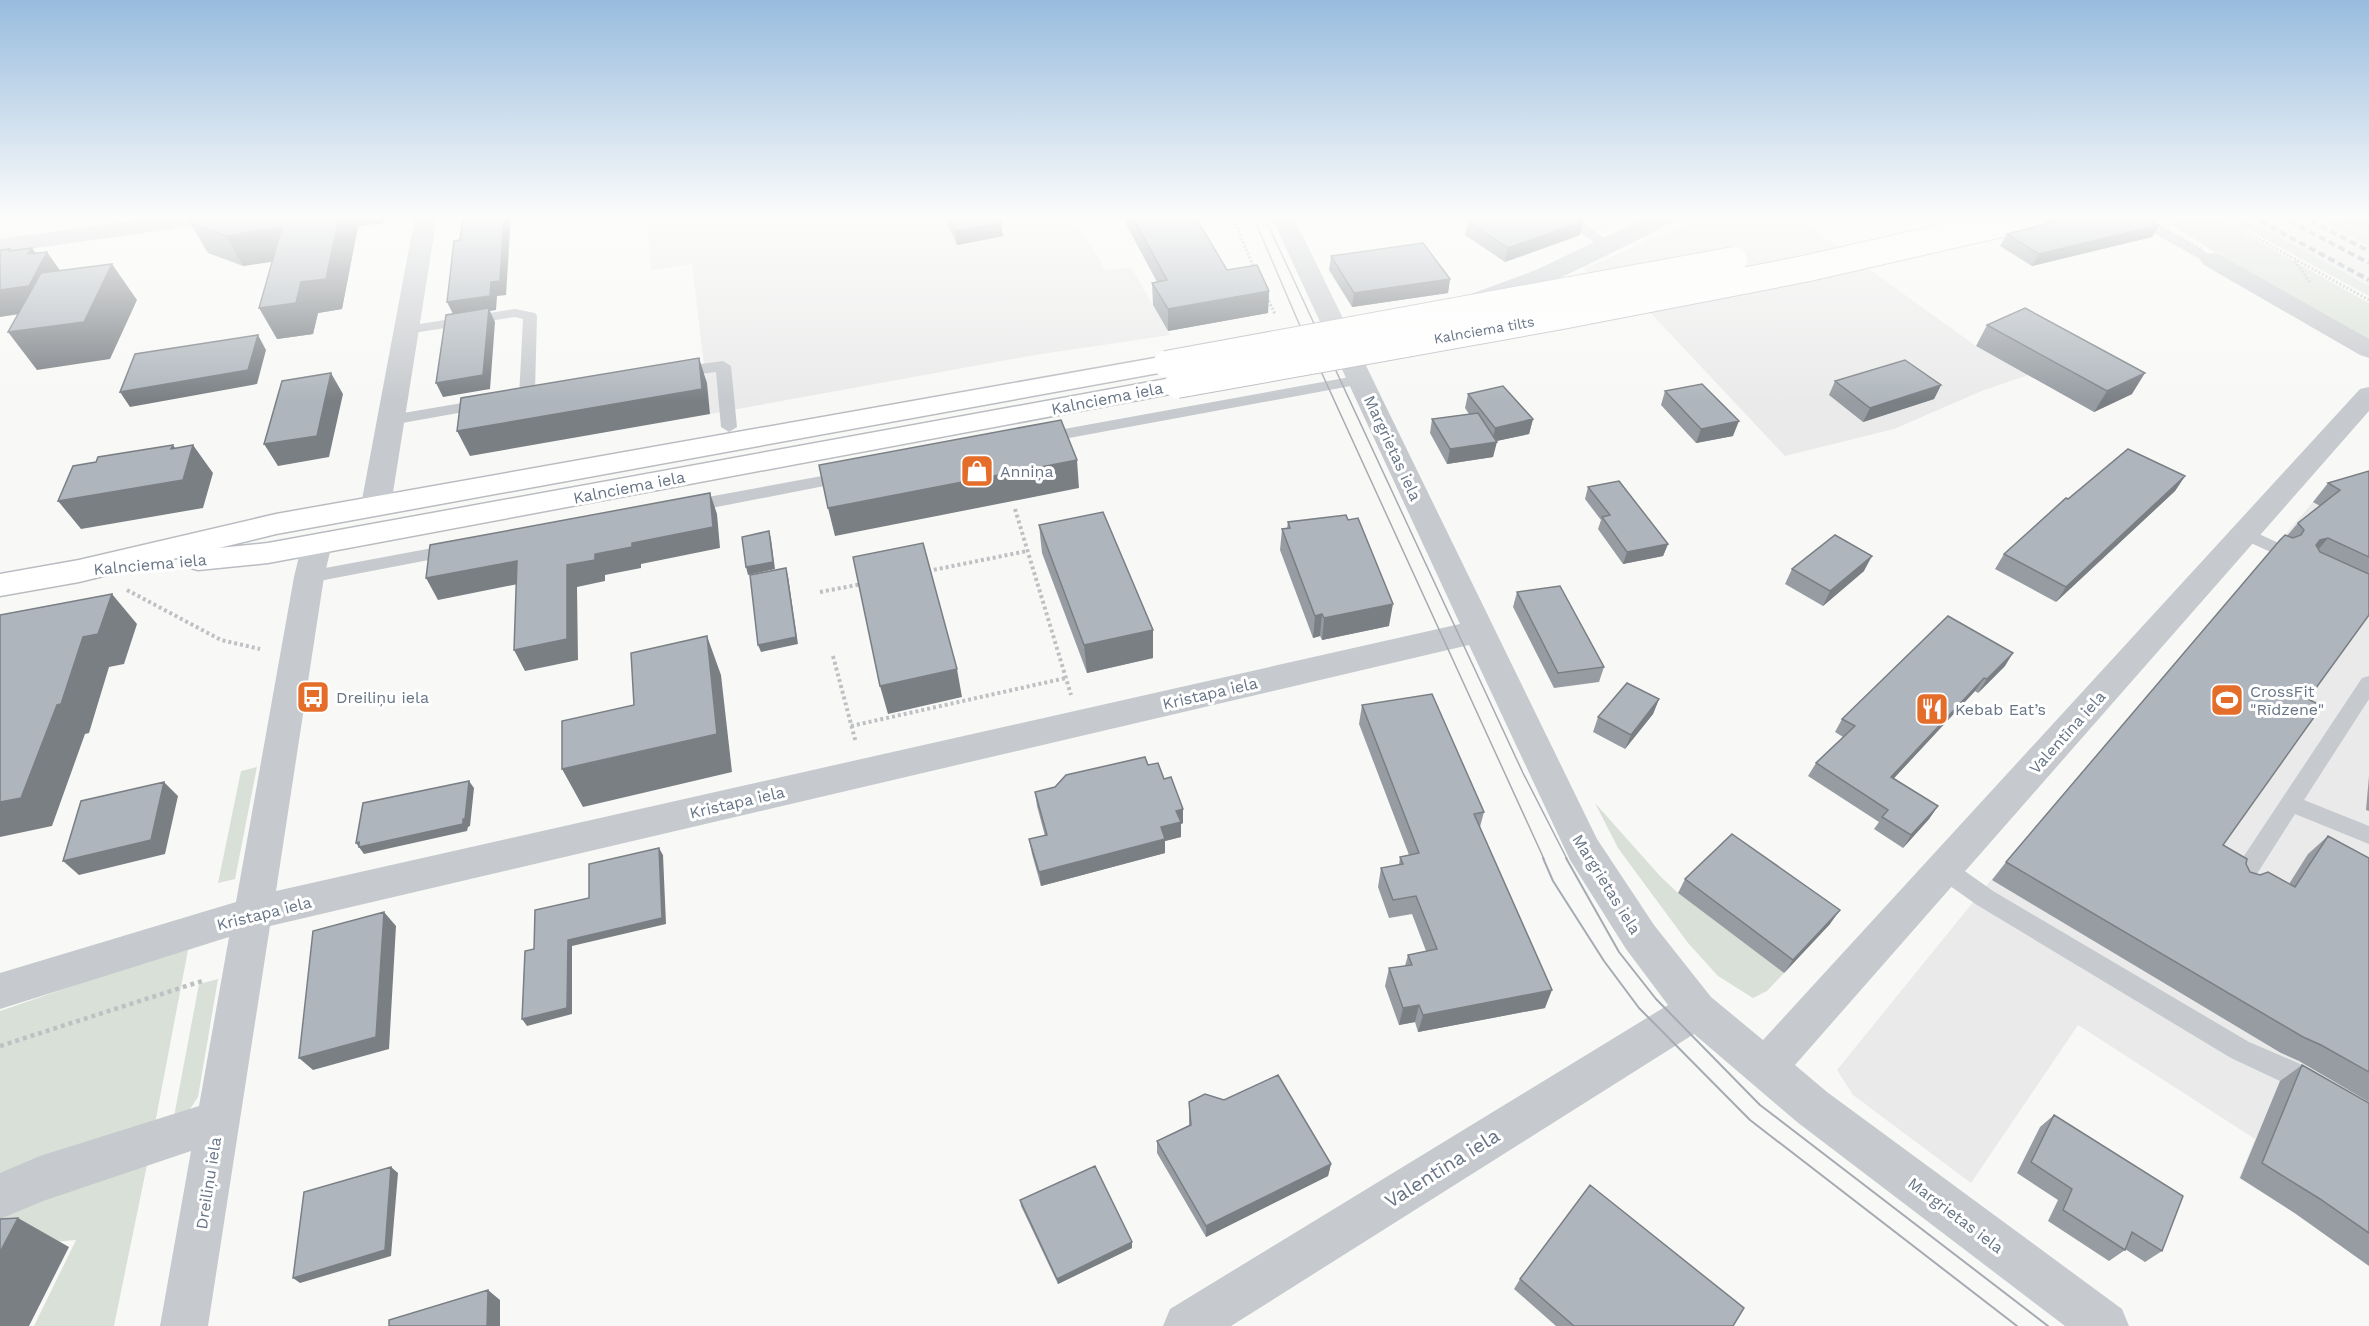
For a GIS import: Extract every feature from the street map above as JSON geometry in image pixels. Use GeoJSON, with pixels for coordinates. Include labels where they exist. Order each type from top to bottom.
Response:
{"type":"FeatureCollection","features":[{"type":"Feature","properties":{"kind":"main road","name":"Kalnciema tilts"},"geometry":{"type":"LineString","coordinates":[[1171,375],[1650,278]]}},
{"type":"Feature","properties":{"kind":"main road","name":"Kalnciema tilts"},"geometry":{"type":"LineString","coordinates":[[1171,375],[1562,316],[1758,278]]}},
{"type":"Feature","properties":{"kind":"main road","name":"Kalnciema iela"},"geometry":{"type":"LineString","coordinates":[[0,585],[79,571],[276,524],[376,505],[1171,375]]}},
{"type":"Feature","properties":{"kind":"main road","name":"Kalnciema iela"},"geometry":{"type":"LineString","coordinates":[[79,571],[268,553],[313,561],[1171,375]]}},
{"type":"Feature","properties":{"kind":"street"},"geometry":{"type":"LineString","coordinates":[[376,505],[416,278]]}},
{"type":"Feature","properties":{"kind":"street","name":"Margrietas iela"},"geometry":{"type":"LineString","coordinates":[[1309,278],[1355,368],[1583,849],[1640,937],[1696,1010],[1764,1069],[2105,1326]]}},
{"type":"Feature","properties":{"kind":"street"},"geometry":{"type":"LineString","coordinates":[[1335,328],[1438,310],[1489,297],[1534,278]]}},
{"type":"Feature","properties":{"kind":"street"},"geometry":{"type":"LineString","coordinates":[[2247,278],[2369,350]]}},
{"type":"Feature","properties":{"kind":"street","name":"Valentīna iela"},"geometry":{"type":"LineString","coordinates":[[1764,1069],[2369,395]]}},
{"type":"Feature","properties":{"kind":"street","name":"Dreiliņu iela"},"geometry":{"type":"LineString","coordinates":[[184,1326],[313,561]]}},
{"type":"Feature","properties":{"kind":"street","name":"Kristapa iela"},"geometry":{"type":"LineString","coordinates":[[0,991],[254,913],[1478,631]]}},
{"type":"Feature","properties":{"kind":"street","name":"Valentīna iela"},"geometry":{"type":"LineString","coordinates":[[1187,1326],[1696,1010]]}},
{"type":"Feature","properties":{"kind":"street"},"geometry":{"type":"LineString","coordinates":[[0,1196],[40,1179],[219,1121]]}},
{"type":"Feature","properties":{"kind":"lane"},"geometry":{"type":"LineString","coordinates":[[1521,284],[1567,304],[1581,316]]}},
{"type":"Feature","properties":{"kind":"lane","name":"Kalnciema iela"},"geometry":{"type":"LineString","coordinates":[[1020,442],[1295,390],[1355,368],[1461,337],[1636,306]]}},
{"type":"Feature","properties":{"kind":"lane"},"geometry":{"type":"LineString","coordinates":[[1438,310],[1461,337]]}},
{"type":"Feature","properties":{"kind":"lane"},"geometry":{"type":"LineString","coordinates":[[407,330],[515,313],[530,316],[516,399]]}},
{"type":"Feature","properties":{"kind":"lane"},"geometry":{"type":"LineString","coordinates":[[667,374],[723,366],[729,427]]}},
{"type":"Feature","properties":{"kind":"lane"},"geometry":{"type":"LineString","coordinates":[[391,420],[556,392]]}},
{"type":"Feature","properties":{"kind":"lane","name":"Kalnciema iela"},"geometry":{"type":"LineString","coordinates":[[671,510],[869,472]]}},
{"type":"Feature","properties":{"kind":"lane"},"geometry":{"type":"LineString","coordinates":[[2246,534],[2277,549]]}},
{"type":"Feature","properties":{"kind":"lane","name":"Kalnciema iela"},"geometry":{"type":"LineString","coordinates":[[313,561],[473,547]]}},
{"type":"Feature","properties":{"kind":"lane"},"geometry":{"type":"LineString","coordinates":[[2240,881],[2369,683]]}},
{"type":"Feature","properties":{"kind":"lane"},"geometry":{"type":"LineString","coordinates":[[2292,804],[2369,835]]}},
{"type":"Feature","properties":{"kind":"lane"},"geometry":{"type":"LineString","coordinates":[[1944,869],[1985,898],[2240,1050],[2289,1071],[2329,1095]]}},
{"type":"Feature","properties":{"kind":"path"},"geometry":{"type":"LineString","coordinates":[[2329,278],[2369,300]]}},
{"type":"Feature","properties":{"kind":"path"},"geometry":{"type":"LineString","coordinates":[[1263,288],[1278,322]]}},
{"type":"Feature","properties":{"kind":"path"},"geometry":{"type":"LineString","coordinates":[[1014,509],[1074,702]]}},
{"type":"Feature","properties":{"kind":"path"},"geometry":{"type":"LineString","coordinates":[[924,572],[1028,551]]}},
{"type":"Feature","properties":{"kind":"path"},"geometry":{"type":"LineString","coordinates":[[820,592],[866,583]]}},
{"type":"Feature","properties":{"kind":"path"},"geometry":{"type":"LineString","coordinates":[[126,590],[221,640],[260,649]]}},
{"type":"Feature","properties":{"kind":"path"},"geometry":{"type":"LineString","coordinates":[[833,656],[856,740]]}},
{"type":"Feature","properties":{"kind":"path"},"geometry":{"type":"LineString","coordinates":[[851,726],[1066,678]]}},
{"type":"Feature","properties":{"kind":"path"},"geometry":{"type":"LineString","coordinates":[[0,1046],[244,969]]}},
{"type":"Feature","properties":{"kind":"shaded area"},"geometry":{"type":"Polygon","coordinates":[[[694,278],[1137,278],[1170,335],[1035,355],[710,414],[694,278]]]}},
{"type":"Feature","properties":{"kind":"shaded area"},"geometry":{"type":"Polygon","coordinates":[[[1597,278],[1881,278],[1976,346],[2028,375],[1984,390],[1894,429],[1785,456],[1648,310],[1597,278]]]}},
{"type":"Feature","properties":{"kind":"shaded area"},"geometry":{"type":"Polygon","coordinates":[[[2253,278],[2324,278],[2369,303],[2369,343],[2253,278]]]}},
{"type":"Feature","properties":{"kind":"shaded area"},"geometry":{"type":"Polygon","coordinates":[[[2336,278],[2354,278],[2369,286],[2369,296],[2336,278]]]}},
{"type":"Feature","properties":{"kind":"shaded area"},"geometry":{"type":"Polygon","coordinates":[[[2354,278],[2369,278],[2369,286],[2354,278]]]}},
{"type":"Feature","properties":{"kind":"shaded area"},"geometry":{"type":"Polygon","coordinates":[[[2366,486],[2369,488],[2369,1266],[2296,1214],[2239,1178],[2255,1139],[2078,1025],[1971,1183],[1853,1095],[1837,1070],[1991,880],[2313,502],[2366,486]]]}},
{"type":"Feature","properties":{"kind":"shaded area"},"geometry":{"type":"Polygon","coordinates":[[[257,767],[235,879],[218,883],[241,771],[257,767]]]}},
{"type":"Feature","properties":{"kind":"shaded area"},"geometry":{"type":"Polygon","coordinates":[[[1595,803],[1678,893],[1784,973],[1767,991],[1753,998],[1718,976],[1688,943],[1618,848],[1595,803]]]}},
{"type":"Feature","properties":{"kind":"shaded area"},"geometry":{"type":"Polygon","coordinates":[[[188,950],[154,1129],[0,1183],[0,1011],[148,960],[188,950]]]}},
{"type":"Feature","properties":{"kind":"shaded area"},"geometry":{"type":"Polygon","coordinates":[[[218,979],[198,1097],[188,1112],[173,1122],[199,984],[218,979]]]}},
{"type":"Feature","properties":{"kind":"shaded area"},"geometry":{"type":"Polygon","coordinates":[[[148,1160],[114,1326],[34,1326],[76,1240],[0,1247],[0,1211],[148,1160]]]}},
{"type":"Feature","properties":{"kind":"building"},"geometry":{"type":"Polygon","coordinates":[[[0,278],[33,278],[29,286],[0,290],[0,278]]]}},
{"type":"Feature","properties":{"kind":"building"},"geometry":{"type":"Polygon","coordinates":[[[38,278],[105,278],[84,322],[8,332],[38,278]]]}},
{"type":"Feature","properties":{"kind":"building"},"geometry":{"type":"Polygon","coordinates":[[[268,278],[326,278],[301,282],[296,303],[259,308],[268,278]]]}},
{"type":"Feature","properties":{"kind":"building"},"geometry":{"type":"Polygon","coordinates":[[[450,278],[500,278],[500,281],[491,282],[490,296],[447,302],[450,278]]]}},
{"type":"Feature","properties":{"kind":"building"},"geometry":{"type":"Polygon","coordinates":[[[1166,278],[1263,278],[1269,291],[1168,309],[1152,283],[1167,280],[1166,278]]]}},
{"type":"Feature","properties":{"kind":"building"},"geometry":{"type":"Polygon","coordinates":[[[1345,278],[1450,279],[1354,293],[1345,278]]]}},
{"type":"Feature","properties":{"kind":"building"},"geometry":{"type":"Polygon","coordinates":[[[489,308],[483,375],[436,383],[446,315],[489,308]]]}},
{"type":"Feature","properties":{"kind":"building"},"geometry":{"type":"Polygon","coordinates":[[[2025,308],[2145,373],[2107,391],[1987,325],[2025,308]]]}},
{"type":"Feature","properties":{"kind":"building"},"geometry":{"type":"Polygon","coordinates":[[[258,335],[248,370],[120,392],[135,354],[258,335]]]}},
{"type":"Feature","properties":{"kind":"building"},"geometry":{"type":"Polygon","coordinates":[[[699,358],[702,389],[457,431],[461,398],[699,358]]]}},
{"type":"Feature","properties":{"kind":"building"},"geometry":{"type":"Polygon","coordinates":[[[1905,360],[1941,385],[1870,408],[1835,381],[1905,360]]]}},
{"type":"Feature","properties":{"kind":"building"},"geometry":{"type":"Polygon","coordinates":[[[331,373],[317,436],[264,444],[282,381],[331,373]]]}},
{"type":"Feature","properties":{"kind":"building"},"geometry":{"type":"Polygon","coordinates":[[[1702,384],[1739,421],[1701,429],[1665,391],[1702,384]]]}},
{"type":"Feature","properties":{"kind":"building"},"geometry":{"type":"Polygon","coordinates":[[[1503,386],[1533,419],[1495,428],[1468,394],[1503,386]]]}},
{"type":"Feature","properties":{"kind":"building"},"geometry":{"type":"Polygon","coordinates":[[[1478,413],[1497,442],[1450,449],[1432,419],[1478,413]]]}},
{"type":"Feature","properties":{"kind":"building"},"geometry":{"type":"Polygon","coordinates":[[[1061,420],[1077,460],[828,508],[819,465],[1061,420]]]}},
{"type":"Feature","properties":{"kind":"building"},"geometry":{"type":"Polygon","coordinates":[[[173,445],[171,449],[193,445],[183,480],[58,501],[73,466],[96,462],[98,457],[173,445]]]}},
{"type":"Feature","properties":{"kind":"building"},"geometry":{"type":"Polygon","coordinates":[[[2128,449],[2185,476],[2066,587],[2004,554],[2066,498],[2068,499],[2128,449]]]}},
{"type":"Feature","properties":{"kind":"building"},"geometry":{"type":"Polygon","coordinates":[[[2369,471],[2369,557],[2328,538],[2320,540],[2316,545],[2320,552],[2369,574],[2369,615],[2308,699],[2322,706],[2223,845],[2247,859],[2246,864],[2250,872],[2260,875],[2268,872],[2295,887],[2328,836],[2369,858],[2369,1072],[2303,1037],[2006,862],[2280,540],[2285,535],[2293,538],[2301,535],[2304,530],[2298,523],[2340,490],[2328,483],[2369,471]]]}},
{"type":"Feature","properties":{"kind":"building"},"geometry":{"type":"Polygon","coordinates":[[[1619,481],[1668,544],[1627,552],[1602,517],[1610,515],[1588,487],[1619,481]]]}},
{"type":"Feature","properties":{"kind":"building"},"geometry":{"type":"Polygon","coordinates":[[[710,493],[713,527],[632,543],[632,547],[595,554],[595,560],[567,565],[567,639],[514,650],[517,561],[426,578],[430,545],[710,493]]]}},
{"type":"Feature","properties":{"kind":"building"},"geometry":{"type":"Polygon","coordinates":[[[1103,512],[1153,630],[1084,645],[1039,525],[1103,512]]]}},
{"type":"Feature","properties":{"kind":"building"},"geometry":{"type":"Polygon","coordinates":[[[1346,515],[1348,520],[1358,518],[1393,604],[1324,618],[1322,614],[1315,616],[1282,529],[1290,528],[1288,522],[1346,515]]]}},
{"type":"Feature","properties":{"kind":"building"},"geometry":{"type":"Polygon","coordinates":[[[769,531],[773,562],[746,567],[742,537],[769,531]]]}},
{"type":"Feature","properties":{"kind":"building"},"geometry":{"type":"Polygon","coordinates":[[[1835,535],[1872,556],[1830,591],[1792,569],[1835,535]]]}},
{"type":"Feature","properties":{"kind":"building"},"geometry":{"type":"Polygon","coordinates":[[[923,543],[957,669],[880,686],[853,557],[923,543]]]}},
{"type":"Feature","properties":{"kind":"building"},"geometry":{"type":"Polygon","coordinates":[[[786,568],[796,637],[758,645],[750,575],[786,568]]]}},
{"type":"Feature","properties":{"kind":"building"},"geometry":{"type":"Polygon","coordinates":[[[1560,586],[1604,667],[1558,673],[1517,592],[1560,586]]]}},
{"type":"Feature","properties":{"kind":"building"},"geometry":{"type":"Polygon","coordinates":[[[112,594],[98,634],[83,637],[61,704],[57,705],[21,798],[0,802],[0,615],[112,594]]]}},
{"type":"Feature","properties":{"kind":"building"},"geometry":{"type":"Polygon","coordinates":[[[1948,616],[2013,653],[1987,679],[1984,678],[1891,777],[1938,806],[1911,835],[1882,817],[1888,810],[1816,763],[1855,726],[1842,719],[1948,616]]]}},
{"type":"Feature","properties":{"kind":"building"},"geometry":{"type":"Polygon","coordinates":[[[707,636],[717,734],[562,769],[562,721],[634,705],[631,653],[707,636]]]}},
{"type":"Feature","properties":{"kind":"building"},"geometry":{"type":"Polygon","coordinates":[[[1627,683],[1659,699],[1631,735],[1598,717],[1627,683]]]}},
{"type":"Feature","properties":{"kind":"building"},"geometry":{"type":"Polygon","coordinates":[[[1432,694],[1484,812],[1474,814],[1552,990],[1423,1015],[1419,1005],[1403,1008],[1389,968],[1412,965],[1408,955],[1437,949],[1416,896],[1393,900],[1381,868],[1403,864],[1400,857],[1419,853],[1362,705],[1432,694]]]}},
{"type":"Feature","properties":{"kind":"building"},"geometry":{"type":"Polygon","coordinates":[[[1145,757],[1148,765],[1158,763],[1164,779],[1171,777],[1183,809],[1176,811],[1181,822],[1161,827],[1165,839],[1039,872],[1029,839],[1047,835],[1035,792],[1055,787],[1066,775],[1145,757]]]}},
{"type":"Feature","properties":{"kind":"building"},"geometry":{"type":"Polygon","coordinates":[[[469,781],[463,824],[359,847],[359,842],[356,843],[363,803],[469,781]]]}},
{"type":"Feature","properties":{"kind":"building"},"geometry":{"type":"Polygon","coordinates":[[[164,782],[151,840],[63,861],[81,801],[164,782]]]}},
{"type":"Feature","properties":{"kind":"building"},"geometry":{"type":"Polygon","coordinates":[[[1732,834],[1840,910],[1793,960],[1685,879],[1732,834]]]}},
{"type":"Feature","properties":{"kind":"building"},"geometry":{"type":"Polygon","coordinates":[[[659,848],[662,918],[568,940],[567,1008],[522,1019],[525,951],[534,949],[535,910],[589,898],[589,864],[659,848]]]}},
{"type":"Feature","properties":{"kind":"building"},"geometry":{"type":"Polygon","coordinates":[[[384,912],[376,1037],[299,1058],[313,931],[384,912]]]}},
{"type":"Feature","properties":{"kind":"building"},"geometry":{"type":"Polygon","coordinates":[[[2302,1065],[2369,1103],[2369,1233],[2262,1163],[2302,1065]]]}},
{"type":"Feature","properties":{"kind":"building"},"geometry":{"type":"Polygon","coordinates":[[[1278,1075],[1331,1164],[1206,1226],[1157,1141],[1191,1125],[1189,1102],[1205,1094],[1224,1100],[1278,1075]]]}},
{"type":"Feature","properties":{"kind":"building"},"geometry":{"type":"Polygon","coordinates":[[[2054,1115],[2183,1196],[2162,1251],[2132,1232],[2125,1250],[2063,1210],[2072,1189],[2031,1162],[2054,1115]]]}},
{"type":"Feature","properties":{"kind":"building"},"geometry":{"type":"Polygon","coordinates":[[[1095,1166],[1132,1242],[1057,1279],[1020,1200],[1095,1166]]]}},
{"type":"Feature","properties":{"kind":"building"},"geometry":{"type":"Polygon","coordinates":[[[391,1167],[385,1250],[293,1278],[304,1192],[391,1167]]]}},
{"type":"Feature","properties":{"kind":"building"},"geometry":{"type":"Polygon","coordinates":[[[1590,1185],[1744,1308],[1733,1326],[1574,1326],[1520,1279],[1590,1185]]]}},
{"type":"Feature","properties":{"kind":"building"},"geometry":{"type":"Polygon","coordinates":[[[18,1218],[0,1252],[0,1219],[18,1218]]]}},
{"type":"Feature","properties":{"kind":"building"},"geometry":{"type":"Polygon","coordinates":[[[488,1290],[487,1326],[389,1326],[389,1320],[488,1290]]]}},
{"type":"Feature","properties":{"kind":"tram line"},"geometry":{"type":"LineString","coordinates":[[1279,278],[1544,859]]}},
{"type":"Feature","properties":{"kind":"tram line"},"geometry":{"type":"LineString","coordinates":[[1293,278],[1523,773],[1567,859]]}},
{"type":"Feature","properties":{"kind":"tram line"},"geometry":{"type":"LineString","coordinates":[[1543,858],[1553,881],[1604,961],[1639,1008],[1750,1120],[2017,1326]]}},
{"type":"Feature","properties":{"kind":"tram line"},"geometry":{"type":"LineString","coordinates":[[1566,858],[1619,952],[1656,999],[1760,1105],[2048,1326]]}},
{"type":"Feature","properties":{"kind":"railway"},"geometry":{"type":"LineString","coordinates":[[2365,278],[2369,280]]}},
{"type":"Feature","properties":{"kind":"place","name":"Anniņa"},"geometry":{"type":"Point","coordinates":[977,471]}},
{"type":"Feature","properties":{"kind":"place","name":"Dreiliņu iela"},"geometry":{"type":"Point","coordinates":[313,697]}},
{"type":"Feature","properties":{"kind":"place","name":"CrossFit \"Rīdzene\""},"geometry":{"type":"Point","coordinates":[2227,700]}},
{"type":"Feature","properties":{"kind":"place","name":"Kebab Eat’s"},"geometry":{"type":"Point","coordinates":[1932,709]}}]}
